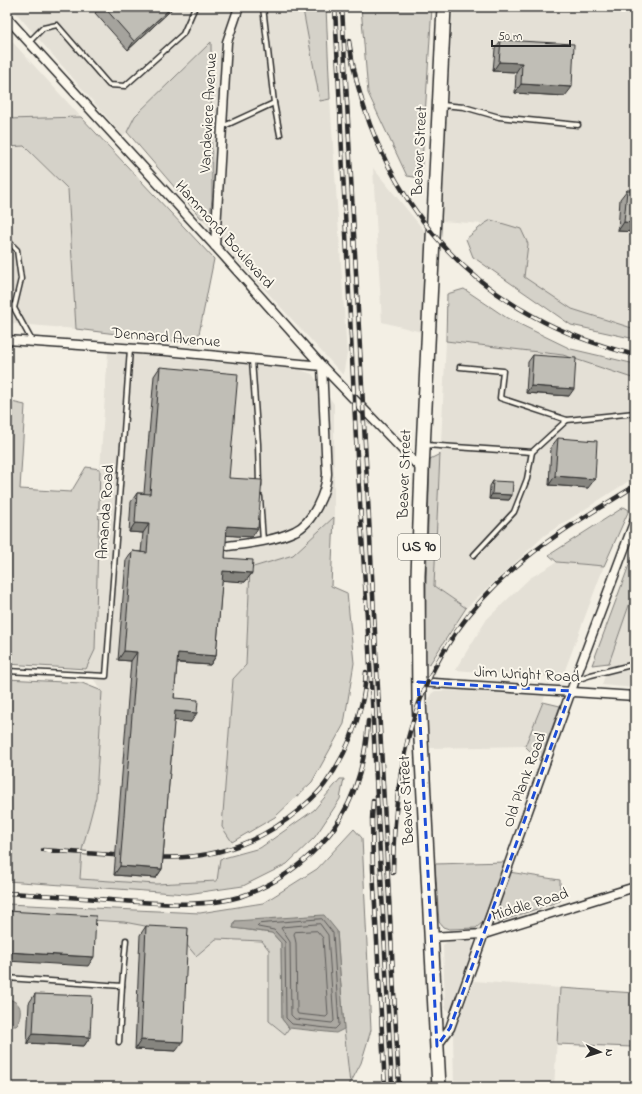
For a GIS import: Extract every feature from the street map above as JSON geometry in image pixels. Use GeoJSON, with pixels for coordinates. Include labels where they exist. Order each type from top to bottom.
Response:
{"type":"FeatureCollection","features":[{"type":"Feature","properties":{"kind":"main road","name":"Beaver Street"},"geometry":{"type":"LineString","coordinates":[[439,1087],[430,937],[418,682],[418,576],[444,7]]}},
{"type":"Feature","properties":{"kind":"street","name":"Vandeviere Avenue"},"geometry":{"type":"LineString","coordinates":[[215,246],[227,42],[239,7]]}},
{"type":"Feature","properties":{"kind":"street","name":"Hammond Boulevard"},"geometry":{"type":"LineString","coordinates":[[7,18],[215,246],[322,366],[422,470]]}},
{"type":"Feature","properties":{"kind":"street","name":"Dennard Avenue"},"geometry":{"type":"LineString","coordinates":[[7,340],[252,359],[322,366]]}},
{"type":"Feature","properties":{"kind":"street"},"geometry":{"type":"LineString","coordinates":[[228,546],[269,541],[296,531],[312,514],[322,498],[327,474],[322,366]]}},
{"type":"Feature","properties":{"kind":"street","name":"Old Plank Road"},"geometry":{"type":"LineString","coordinates":[[437,1046],[450,1028],[575,680],[635,520]]}},
{"type":"Feature","properties":{"kind":"street","name":"Jim Wright Road"},"geometry":{"type":"LineString","coordinates":[[418,682],[635,696]]}},
{"type":"Feature","properties":{"kind":"street","name":"Middle Road"},"geometry":{"type":"LineString","coordinates":[[430,937],[484,934],[635,886]]}},
{"type":"Feature","properties":{"kind":"lane"},"geometry":{"type":"LineString","coordinates":[[29,42],[43,28],[57,25],[110,85],[125,86],[183,34],[194,7]]}},
{"type":"Feature","properties":{"kind":"lane"},"geometry":{"type":"LineString","coordinates":[[263,7],[274,102],[280,135]]}},
{"type":"Feature","properties":{"kind":"lane"},"geometry":{"type":"LineString","coordinates":[[222,127],[274,102]]}},
{"type":"Feature","properties":{"kind":"lane"},"geometry":{"type":"LineString","coordinates":[[439,104],[464,107],[499,118],[578,125]]}},
{"type":"Feature","properties":{"kind":"lane"},"geometry":{"type":"LineString","coordinates":[[7,240],[17,250],[21,279],[14,308]]}},
{"type":"Feature","properties":{"kind":"lane"},"geometry":{"type":"LineString","coordinates":[[7,301],[14,308],[32,342]]}},
{"type":"Feature","properties":{"kind":"lane","name":"Amanda Road"},"geometry":{"type":"LineString","coordinates":[[7,671],[106,676],[130,349]]}},
{"type":"Feature","properties":{"kind":"lane"},"geometry":{"type":"LineString","coordinates":[[252,359],[263,541]]}},
{"type":"Feature","properties":{"kind":"lane"},"geometry":{"type":"LineString","coordinates":[[460,367],[503,371],[500,398],[567,420],[635,413]]}},
{"type":"Feature","properties":{"kind":"lane"},"geometry":{"type":"LineString","coordinates":[[474,554],[514,512],[527,479],[532,452],[567,420]]}},
{"type":"Feature","properties":{"kind":"lane"},"geometry":{"type":"LineString","coordinates":[[423,445],[532,452]]}},
{"type":"Feature","properties":{"kind":"lane"},"geometry":{"type":"LineString","coordinates":[[575,680],[635,663]]}},
{"type":"Feature","properties":{"kind":"lane"},"geometry":{"type":"LineString","coordinates":[[119,1042],[126,940]]}},
{"type":"Feature","properties":{"kind":"lane"},"geometry":{"type":"LineString","coordinates":[[7,978],[122,986]]}},
{"type":"Feature","properties":{"kind":"highlighted area"},"geometry":{"type":"Polygon","coordinates":[[[418,682],[571,691],[450,1028],[437,1046],[418,682]]]}},
{"type":"Feature","properties":{"kind":"shaded area"},"geometry":{"type":"Polygon","coordinates":[[[11,7],[303,7],[320,101],[330,99],[347,354],[343,375],[220,241],[201,218],[210,218],[212,198],[211,42],[135,116],[127,132],[123,136],[11,7]]]}},
{"type":"Feature","properties":{"kind":"shaded area"},"geometry":{"type":"Polygon","coordinates":[[[303,7],[326,7],[330,99],[320,101],[303,7]]]}},
{"type":"Feature","properties":{"kind":"shaded area"},"geometry":{"type":"Polygon","coordinates":[[[361,7],[432,7],[421,178],[407,176],[368,93],[361,7]]]}},
{"type":"Feature","properties":{"kind":"shaded area"},"geometry":{"type":"Polygon","coordinates":[[[453,7],[623,7],[635,13],[635,329],[572,309],[523,277],[528,244],[491,220],[484,224],[441,221],[453,7]]]}},
{"type":"Feature","properties":{"kind":"shaded area"},"geometry":{"type":"Polygon","coordinates":[[[7,36],[81,117],[7,119],[7,36]]]}},
{"type":"Feature","properties":{"kind":"shaded area"},"geometry":{"type":"Polygon","coordinates":[[[211,42],[212,198],[210,218],[201,218],[127,132],[135,116],[211,42]]]}},
{"type":"Feature","properties":{"kind":"shaded area"},"geometry":{"type":"Polygon","coordinates":[[[81,117],[214,259],[197,344],[76,329],[68,189],[24,146],[7,147],[7,119],[81,117]]]}},
{"type":"Feature","properties":{"kind":"shaded area"},"geometry":{"type":"Polygon","coordinates":[[[24,146],[68,189],[76,329],[7,323],[7,147],[24,146]]]}},
{"type":"Feature","properties":{"kind":"shaded area"},"geometry":{"type":"Polygon","coordinates":[[[373,168],[427,234],[421,332],[382,322],[373,168]]]}},
{"type":"Feature","properties":{"kind":"shaded area"},"geometry":{"type":"Polygon","coordinates":[[[491,220],[521,229],[528,244],[524,277],[572,309],[635,329],[635,339],[571,325],[473,257],[466,239],[491,220]]]}},
{"type":"Feature","properties":{"kind":"shaded area"},"geometry":{"type":"Polygon","coordinates":[[[464,289],[507,318],[571,349],[635,364],[635,379],[563,355],[446,341],[447,294],[464,289]]]}},
{"type":"Feature","properties":{"kind":"shaded area"},"geometry":{"type":"Polygon","coordinates":[[[446,341],[563,355],[635,379],[635,477],[545,535],[466,608],[434,586],[446,341]]]}},
{"type":"Feature","properties":{"kind":"shaded area"},"geometry":{"type":"Polygon","coordinates":[[[108,352],[298,369],[312,374],[334,404],[334,517],[293,555],[250,568],[246,665],[233,679],[222,827],[232,842],[220,859],[217,881],[156,884],[80,879],[82,850],[96,797],[102,691],[86,669],[95,650],[100,469],[108,352]]]}},
{"type":"Feature","properties":{"kind":"shaded area"},"geometry":{"type":"Polygon","coordinates":[[[7,401],[25,405],[20,489],[71,492],[86,467],[100,469],[95,650],[86,669],[7,664],[7,401]]]}},
{"type":"Feature","properties":{"kind":"shaded area"},"geometry":{"type":"Polygon","coordinates":[[[440,454],[434,586],[466,608],[429,665],[425,662],[430,459],[440,454]]]}},
{"type":"Feature","properties":{"kind":"shaded area"},"geometry":{"type":"Polygon","coordinates":[[[624,507],[629,510],[604,566],[557,562],[549,555],[624,507]]]}},
{"type":"Feature","properties":{"kind":"shaded area"},"geometry":{"type":"Polygon","coordinates":[[[334,517],[331,586],[347,593],[354,663],[344,724],[312,782],[275,817],[232,842],[222,827],[233,679],[246,665],[250,568],[293,555],[334,517]]]}},
{"type":"Feature","properties":{"kind":"shaded area"},"geometry":{"type":"Polygon","coordinates":[[[635,549],[635,588],[609,663],[592,665],[635,549]]]}},
{"type":"Feature","properties":{"kind":"shaded area"},"geometry":{"type":"Polygon","coordinates":[[[557,562],[604,566],[562,678],[455,670],[487,619],[530,578],[557,562]]]}},
{"type":"Feature","properties":{"kind":"shaded area"},"geometry":{"type":"Polygon","coordinates":[[[635,588],[635,688],[602,685],[609,663],[635,588]]]}},
{"type":"Feature","properties":{"kind":"shaded area"},"geometry":{"type":"Polygon","coordinates":[[[7,679],[82,683],[102,691],[96,797],[82,850],[80,879],[156,884],[217,881],[220,859],[260,848],[314,810],[340,779],[344,779],[340,799],[315,837],[287,864],[243,886],[187,894],[7,881],[7,679]]]}},
{"type":"Feature","properties":{"kind":"shaded area"},"geometry":{"type":"Polygon","coordinates":[[[467,690],[545,696],[525,746],[429,748],[427,705],[431,694],[435,691],[467,690]]]}},
{"type":"Feature","properties":{"kind":"shaded area"},"geometry":{"type":"Polygon","coordinates":[[[543,702],[560,706],[540,761],[525,746],[543,702]]]}},
{"type":"Feature","properties":{"kind":"shaded area"},"geometry":{"type":"Polygon","coordinates":[[[354,829],[362,838],[371,1030],[361,1063],[350,1084],[344,1029],[337,931],[235,921],[233,928],[272,933],[281,943],[282,1019],[289,1028],[285,1034],[269,1021],[269,950],[262,941],[216,939],[196,956],[186,944],[187,934],[124,922],[7,915],[7,904],[200,913],[263,903],[317,869],[354,829]]]}},
{"type":"Feature","properties":{"kind":"shaded area"},"geometry":{"type":"Polygon","coordinates":[[[505,862],[483,922],[476,928],[449,929],[443,927],[439,922],[435,864],[505,862]]]}},
{"type":"Feature","properties":{"kind":"shaded area"},"geometry":{"type":"Polygon","coordinates":[[[509,872],[560,880],[560,901],[499,922],[493,919],[509,872]]]}},
{"type":"Feature","properties":{"kind":"shaded area"},"geometry":{"type":"Polygon","coordinates":[[[7,915],[124,922],[187,934],[196,956],[216,939],[262,941],[269,950],[269,1021],[285,1034],[289,1028],[336,1033],[344,1029],[350,1087],[7,1087],[7,915]]]}},
{"type":"Feature","properties":{"kind":"shaded area"},"geometry":{"type":"Polygon","coordinates":[[[467,937],[473,942],[473,948],[450,1012],[445,1008],[443,945],[451,939],[467,937]]]}},
{"type":"Feature","properties":{"kind":"shaded area"},"geometry":{"type":"Polygon","coordinates":[[[474,981],[560,988],[554,1087],[454,1087],[453,1033],[474,981]]]}},
{"type":"Feature","properties":{"kind":"shaded area"},"geometry":{"type":"Polygon","coordinates":[[[560,988],[635,993],[632,1047],[557,1044],[560,988]]]}},
{"type":"Feature","properties":{"kind":"water"},"geometry":{"type":"Polygon","coordinates":[[[324,915],[337,931],[344,1029],[336,1033],[289,1028],[282,1019],[281,943],[272,933],[233,928],[235,921],[324,915]]]}},
{"type":"Feature","properties":{"kind":"water"},"geometry":{"type":"Polygon","coordinates":[[[7,998],[16,1002],[20,1007],[18,1024],[16,1026],[7,1026],[7,998]]]}},
{"type":"Feature","properties":{"kind":"building"},"geometry":{"type":"Polygon","coordinates":[[[104,7],[172,7],[134,41],[104,7]]]}},
{"type":"Feature","properties":{"kind":"building"},"geometry":{"type":"Polygon","coordinates":[[[501,40],[574,44],[572,87],[521,84],[522,63],[499,62],[501,40]]]}},
{"type":"Feature","properties":{"kind":"building"},"geometry":{"type":"Polygon","coordinates":[[[627,190],[635,190],[635,223],[624,222],[627,190]]]}},
{"type":"Feature","properties":{"kind":"building"},"geometry":{"type":"Polygon","coordinates":[[[533,355],[576,358],[574,389],[531,386],[533,355]]]}},
{"type":"Feature","properties":{"kind":"building"},"geometry":{"type":"Polygon","coordinates":[[[160,367],[238,374],[229,478],[262,480],[258,528],[227,526],[225,558],[253,560],[252,573],[223,571],[216,656],[178,653],[174,698],[198,700],[197,713],[175,711],[162,869],[120,866],[137,652],[124,651],[132,551],[147,553],[149,524],[135,523],[137,493],[150,494],[160,367]]]}},
{"type":"Feature","properties":{"kind":"building"},"geometry":{"type":"Polygon","coordinates":[[[558,438],[597,441],[595,479],[555,476],[558,438]]]}},
{"type":"Feature","properties":{"kind":"building"},"geometry":{"type":"Polygon","coordinates":[[[493,481],[513,482],[512,495],[492,494],[493,481]]]}},
{"type":"Feature","properties":{"kind":"building"},"geometry":{"type":"Polygon","coordinates":[[[7,911],[96,916],[94,957],[7,952],[7,911]]]}},
{"type":"Feature","properties":{"kind":"building"},"geometry":{"type":"Polygon","coordinates":[[[146,926],[188,928],[183,1042],[141,1040],[146,926]]]}},
{"type":"Feature","properties":{"kind":"building"},"geometry":{"type":"Polygon","coordinates":[[[35,994],[92,996],[90,1037],[33,1034],[35,994]]]}},
{"type":"Feature","properties":{"kind":"railway"},"geometry":{"type":"LineString","coordinates":[[335,7],[356,439],[371,681],[392,1087]]}},
{"type":"Feature","properties":{"kind":"railway"},"geometry":{"type":"LineString","coordinates":[[342,7],[399,1087]]}},
{"type":"Feature","properties":{"kind":"railway"},"geometry":{"type":"LineString","coordinates":[[349,41],[357,83],[370,124],[387,163],[408,200],[434,234],[463,265],[496,293],[533,316],[583,339],[635,355]]}},
{"type":"Feature","properties":{"kind":"railway"},"geometry":{"type":"LineString","coordinates":[[393,873],[399,786],[406,745],[418,706],[434,669],[454,634],[481,601],[527,557],[572,525],[635,486]]}},
{"type":"Feature","properties":{"kind":"railway"},"geometry":{"type":"LineString","coordinates":[[153,857],[173,858],[193,856],[231,848],[266,833],[283,822],[313,798],[331,775],[343,755],[352,734],[364,694],[366,672]]}},
{"type":"Feature","properties":{"kind":"railway"},"geometry":{"type":"LineString","coordinates":[[7,893],[151,903],[196,904],[210,903],[239,897],[262,888],[293,869],[320,845],[341,817],[349,803],[360,771],[364,755],[368,721]]}},
{"type":"Feature","properties":{"kind":"railway"},"geometry":{"type":"LineString","coordinates":[[373,801],[373,868],[385,1087]]}},
{"type":"Feature","properties":{"kind":"railway"},"geometry":{"type":"LineString","coordinates":[[43,850],[127,856]]}}]}
